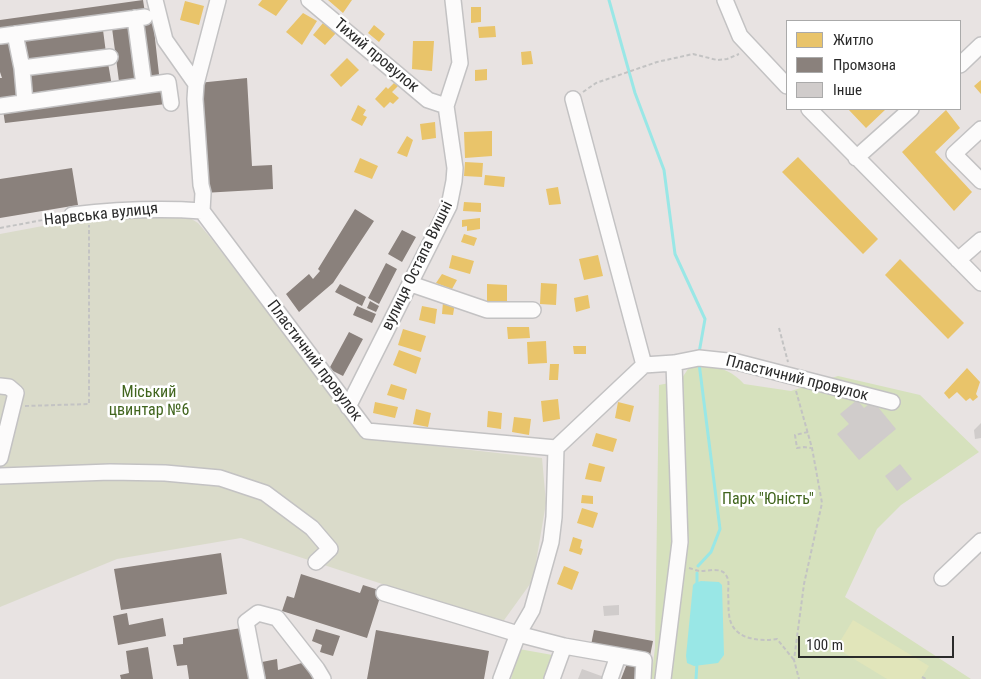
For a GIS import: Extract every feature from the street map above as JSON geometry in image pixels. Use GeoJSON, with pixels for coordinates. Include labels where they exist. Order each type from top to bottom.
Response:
{"type":"FeatureCollection","features":[{"type":"Feature","properties":{"kind":"street"},"geometry":{"type":"LineString","coordinates":[[155,0],[165,40],[196,84]]}},
{"type":"Feature","properties":{"kind":"street"},"geometry":{"type":"LineString","coordinates":[[202,211],[203,193],[200,185],[195,99],[196,84],[218,0]]}},
{"type":"Feature","properties":{"kind":"street","name":"Тихий провулок"},"geometry":{"type":"LineString","coordinates":[[309,0],[428,100],[446,106]]}},
{"type":"Feature","properties":{"kind":"street","name":"вулиця Остапа Вишні"},"geometry":{"type":"LineString","coordinates":[[348,407],[449,206],[455,168],[446,106],[460,63],[454,0]]}},
{"type":"Feature","properties":{"kind":"street"},"geometry":{"type":"LineString","coordinates":[[725,0],[740,36],[786,85]]}},
{"type":"Feature","properties":{"kind":"street"},"geometry":{"type":"LineString","coordinates":[[25,102],[22,68],[7,35],[140,18],[144,85]]}},
{"type":"Feature","properties":{"kind":"street"},"geometry":{"type":"LineString","coordinates":[[961,64],[981,45]]}},
{"type":"Feature","properties":{"kind":"street"},"geometry":{"type":"LineString","coordinates":[[22,68],[110,57]]}},
{"type":"Feature","properties":{"kind":"street"},"geometry":{"type":"LineString","coordinates":[[0,106],[168,82],[171,103]]}},
{"type":"Feature","properties":{"kind":"street"},"geometry":{"type":"LineString","coordinates":[[502,679],[518,634],[532,610],[551,542],[554,517],[556,448],[644,365],[573,99]]}},
{"type":"Feature","properties":{"kind":"street"},"geometry":{"type":"LineString","coordinates":[[810,110],[981,283]]}},
{"type":"Feature","properties":{"kind":"street"},"geometry":{"type":"LineString","coordinates":[[856,158],[910,110]]}},
{"type":"Feature","properties":{"kind":"street"},"geometry":{"type":"LineString","coordinates":[[981,129],[954,154],[981,181]]}},
{"type":"Feature","properties":{"kind":"street","name":"Нарвська вулиця"},"geometry":{"type":"LineString","coordinates":[[72,215],[112,210],[164,208],[202,211]]}},
{"type":"Feature","properties":{"kind":"street","name":"Пластичний провулок"},"geometry":{"type":"LineString","coordinates":[[202,211],[367,431],[556,448]]}},
{"type":"Feature","properties":{"kind":"street"},"geometry":{"type":"LineString","coordinates":[[958,260],[981,240]]}},
{"type":"Feature","properties":{"kind":"street"},"geometry":{"type":"LineString","coordinates":[[410,284],[487,310],[533,310]]}},
{"type":"Feature","properties":{"kind":"street","name":"Пластичний провулок"},"geometry":{"type":"LineString","coordinates":[[644,365],[674,363],[702,358],[736,362],[892,402]]}},
{"type":"Feature","properties":{"kind":"street"},"geometry":{"type":"LineString","coordinates":[[663,679],[680,542],[674,363]]}},
{"type":"Feature","properties":{"kind":"street"},"geometry":{"type":"LineString","coordinates":[[0,386],[9,387],[16,393],[0,458]]}},
{"type":"Feature","properties":{"kind":"street"},"geometry":{"type":"LineString","coordinates":[[0,476],[128,472],[220,478],[265,493],[312,528],[330,549],[316,562]]}},
{"type":"Feature","properties":{"kind":"street"},"geometry":{"type":"LineString","coordinates":[[942,578],[981,541]]}},
{"type":"Feature","properties":{"kind":"street"},"geometry":{"type":"LineString","coordinates":[[384,593],[564,646],[644,660],[643,679]]}},
{"type":"Feature","properties":{"kind":"street"},"geometry":{"type":"LineString","coordinates":[[256,679],[246,622],[258,613],[277,618],[323,679]]}},
{"type":"Feature","properties":{"kind":"street"},"geometry":{"type":"LineString","coordinates":[[552,679],[564,646]]}},
{"type":"Feature","properties":{"kind":"street"},"geometry":{"type":"LineString","coordinates":[[610,679],[618,656]]}},
{"type":"Feature","properties":{"kind":"path"},"geometry":{"type":"LineString","coordinates":[[573,99],[596,83],[657,62],[693,54],[717,60],[727,60],[740,54]]}},
{"type":"Feature","properties":{"kind":"path"},"geometry":{"type":"LineString","coordinates":[[14,407],[89,404],[89,213]]}},
{"type":"Feature","properties":{"kind":"path","name":"Нарвська вулиця"},"geometry":{"type":"LineString","coordinates":[[0,228],[72,215]]}},
{"type":"Feature","properties":{"kind":"path"},"geometry":{"type":"LineString","coordinates":[[779,328],[812,448],[822,503],[804,584],[794,660]]}},
{"type":"Feature","properties":{"kind":"path"},"geometry":{"type":"LineString","coordinates":[[808,432],[795,436],[797,448],[812,448]]}},
{"type":"Feature","properties":{"kind":"path"},"geometry":{"type":"LineString","coordinates":[[676,568],[690,568],[699,571],[712,570],[726,575],[729,582],[729,616],[738,634],[764,641],[777,639],[794,660],[800,679]]}},
{"type":"Feature","properties":{"kind":"path"},"geometry":{"type":"LineString","coordinates":[[922,677],[926,679]]}},
{"type":"Feature","properties":{"kind":"green space","name":"Міський цвинтар №6"},"geometry":{"type":"Polygon","coordinates":[[[185,215],[198,223],[210,237],[364,438],[542,458],[546,503],[533,580],[502,623],[241,538],[117,559],[0,607],[0,234],[91,217],[185,215]]]}},
{"type":"Feature","properties":{"kind":"green space","name":"Парк \"Юність\""},"geometry":{"type":"Polygon","coordinates":[[[707,365],[727,371],[744,384],[791,391],[838,376],[920,395],[979,452],[901,505],[877,529],[845,597],[971,679],[651,679],[655,648],[659,385],[680,381],[690,366],[707,365]]]}},
{"type":"Feature","properties":{"kind":"green space"},"geometry":{"type":"Polygon","coordinates":[[[853,620],[929,666],[921,679],[887,679],[836,648],[853,620]]]}},
{"type":"Feature","properties":{"kind":"green space"},"geometry":{"type":"Polygon","coordinates":[[[519,649],[558,656],[549,679],[511,679],[519,649]]]}},
{"type":"Feature","properties":{"kind":"water"},"geometry":{"type":"Polygon","coordinates":[[[701,581],[719,582],[722,585],[724,655],[718,663],[694,666],[687,663],[686,656],[693,585],[701,581]]]}},
{"type":"Feature","properties":{"kind":"building: Житло"},"geometry":{"type":"Polygon","coordinates":[[[262,0],[288,0],[276,16],[258,5],[262,0]]]}},
{"type":"Feature","properties":{"kind":"building: Житло"},"geometry":{"type":"Polygon","coordinates":[[[328,0],[352,0],[343,13],[328,0]]]}},
{"type":"Feature","properties":{"kind":"building: Житло"},"geometry":{"type":"Polygon","coordinates":[[[185,1],[204,6],[199,25],[180,20],[185,1]]]}},
{"type":"Feature","properties":{"kind":"building: Житло"},"geometry":{"type":"Polygon","coordinates":[[[471,7],[481,7],[481,22],[471,23],[471,7]]]}},
{"type":"Feature","properties":{"kind":"building: Житло"},"geometry":{"type":"Polygon","coordinates":[[[303,13],[317,21],[302,45],[286,32],[303,13]]]}},
{"type":"Feature","properties":{"kind":"building: Житло"},"geometry":{"type":"Polygon","coordinates":[[[323,23],[336,33],[325,45],[313,35],[323,23]]]}},
{"type":"Feature","properties":{"kind":"building: Житло"},"geometry":{"type":"Polygon","coordinates":[[[374,25],[385,34],[379,42],[368,33],[374,25]]]}},
{"type":"Feature","properties":{"kind":"building: Житло"},"geometry":{"type":"Polygon","coordinates":[[[495,26],[496,37],[479,38],[478,27],[495,26]]]}},
{"type":"Feature","properties":{"kind":"building: Житло"},"geometry":{"type":"Polygon","coordinates":[[[413,41],[434,41],[432,71],[412,69],[413,41]]]}},
{"type":"Feature","properties":{"kind":"building: Житло"},"geometry":{"type":"Polygon","coordinates":[[[531,51],[533,64],[522,65],[521,52],[531,51]]]}},
{"type":"Feature","properties":{"kind":"building: Житло"},"geometry":{"type":"Polygon","coordinates":[[[347,58],[359,70],[341,87],[330,75],[347,58]]]}},
{"type":"Feature","properties":{"kind":"building: Житло"},"geometry":{"type":"Polygon","coordinates":[[[487,69],[487,80],[475,81],[475,70],[487,69]]]}},
{"type":"Feature","properties":{"kind":"building: Житло"},"geometry":{"type":"Polygon","coordinates":[[[981,80],[981,94],[974,86],[981,80]]]}},
{"type":"Feature","properties":{"kind":"building: Житло"},"geometry":{"type":"Polygon","coordinates":[[[394,83],[398,86],[392,92],[399,98],[393,104],[390,102],[384,108],[375,99],[386,87],[388,89],[394,83]]]}},
{"type":"Feature","properties":{"kind":"building: Житло"},"geometry":{"type":"Polygon","coordinates":[[[358,105],[366,110],[363,115],[367,117],[362,126],[351,120],[358,105]]]}},
{"type":"Feature","properties":{"kind":"building: Житло"},"geometry":{"type":"Polygon","coordinates":[[[849,110],[885,110],[866,128],[849,110]]]}},
{"type":"Feature","properties":{"kind":"building: Житло"},"geometry":{"type":"Polygon","coordinates":[[[946,110],[960,128],[935,152],[972,192],[954,211],[902,152],[946,110]]]}},
{"type":"Feature","properties":{"kind":"building: Житло"},"geometry":{"type":"Polygon","coordinates":[[[435,122],[436,138],[422,140],[420,124],[435,122]]]}},
{"type":"Feature","properties":{"kind":"building: Житло"},"geometry":{"type":"Polygon","coordinates":[[[492,131],[492,156],[465,158],[464,132],[492,131]]]}},
{"type":"Feature","properties":{"kind":"building: Житло"},"geometry":{"type":"Polygon","coordinates":[[[407,136],[413,140],[407,157],[397,153],[407,136]]]}},
{"type":"Feature","properties":{"kind":"building: Житло"},"geometry":{"type":"Polygon","coordinates":[[[798,157],[878,239],[863,254],[782,172],[798,157]]]}},
{"type":"Feature","properties":{"kind":"building: Житло"},"geometry":{"type":"Polygon","coordinates":[[[360,158],[378,166],[372,179],[354,172],[360,158]]]}},
{"type":"Feature","properties":{"kind":"building: Житло"},"geometry":{"type":"Polygon","coordinates":[[[465,162],[483,163],[482,177],[464,176],[465,162]]]}},
{"type":"Feature","properties":{"kind":"building: Житло"},"geometry":{"type":"Polygon","coordinates":[[[485,175],[505,177],[504,187],[484,185],[485,175]]]}},
{"type":"Feature","properties":{"kind":"building: Житло"},"geometry":{"type":"Polygon","coordinates":[[[558,187],[561,204],[549,205],[546,189],[558,187]]]}},
{"type":"Feature","properties":{"kind":"building: Житло"},"geometry":{"type":"Polygon","coordinates":[[[464,202],[481,203],[481,212],[463,211],[464,202]]]}},
{"type":"Feature","properties":{"kind":"building: Житло"},"geometry":{"type":"Polygon","coordinates":[[[480,218],[480,229],[467,231],[467,226],[462,227],[462,220],[480,218]]]}},
{"type":"Feature","properties":{"kind":"building: Житло"},"geometry":{"type":"Polygon","coordinates":[[[464,234],[477,238],[474,246],[461,242],[464,234]]]}},
{"type":"Feature","properties":{"kind":"building: Житло"},"geometry":{"type":"Polygon","coordinates":[[[452,255],[474,261],[470,274],[449,268],[452,255]]]}},
{"type":"Feature","properties":{"kind":"building: Житло"},"geometry":{"type":"Polygon","coordinates":[[[598,255],[603,276],[584,280],[579,259],[598,255]]]}},
{"type":"Feature","properties":{"kind":"building: Житло"},"geometry":{"type":"Polygon","coordinates":[[[900,259],[964,323],[948,339],[885,275],[900,259]]]}},
{"type":"Feature","properties":{"kind":"building: Житло"},"geometry":{"type":"Polygon","coordinates":[[[442,274],[457,280],[452,289],[436,283],[442,274]]]}},
{"type":"Feature","properties":{"kind":"building: Житло"},"geometry":{"type":"Polygon","coordinates":[[[541,283],[557,284],[556,305],[540,304],[541,283]]]}},
{"type":"Feature","properties":{"kind":"building: Житло"},"geometry":{"type":"Polygon","coordinates":[[[487,284],[507,285],[507,301],[487,301],[487,284]]]}},
{"type":"Feature","properties":{"kind":"building: Житло"},"geometry":{"type":"Polygon","coordinates":[[[588,295],[590,308],[576,312],[574,298],[588,295]]]}},
{"type":"Feature","properties":{"kind":"building: Житло"},"geometry":{"type":"Polygon","coordinates":[[[443,302],[455,303],[453,315],[442,314],[443,302]]]}},
{"type":"Feature","properties":{"kind":"building: Житло"},"geometry":{"type":"Polygon","coordinates":[[[422,306],[437,309],[435,324],[419,320],[422,306]]]}},
{"type":"Feature","properties":{"kind":"building: Житло"},"geometry":{"type":"Polygon","coordinates":[[[507,327],[529,327],[530,338],[508,339],[507,327]]]}},
{"type":"Feature","properties":{"kind":"building: Житло"},"geometry":{"type":"Polygon","coordinates":[[[403,329],[426,336],[421,352],[398,345],[403,329]]]}},
{"type":"Feature","properties":{"kind":"building: Житло"},"geometry":{"type":"Polygon","coordinates":[[[546,341],[547,363],[528,364],[527,342],[546,341]]]}},
{"type":"Feature","properties":{"kind":"building: Житло"},"geometry":{"type":"Polygon","coordinates":[[[573,346],[586,346],[586,354],[574,354],[573,346]]]}},
{"type":"Feature","properties":{"kind":"building: Житло"},"geometry":{"type":"Polygon","coordinates":[[[399,350],[421,358],[416,374],[393,365],[399,350]]]}},
{"type":"Feature","properties":{"kind":"building: Житло"},"geometry":{"type":"Polygon","coordinates":[[[550,364],[559,364],[558,380],[549,380],[550,364]]]}},
{"type":"Feature","properties":{"kind":"building: Житло"},"geometry":{"type":"Polygon","coordinates":[[[967,368],[980,382],[976,394],[978,397],[973,401],[970,398],[966,401],[957,392],[949,399],[944,393],[967,368]]]}},
{"type":"Feature","properties":{"kind":"building: Житло"},"geometry":{"type":"Polygon","coordinates":[[[391,384],[407,389],[404,400],[387,395],[391,384]]]}},
{"type":"Feature","properties":{"kind":"building: Житло"},"geometry":{"type":"Polygon","coordinates":[[[558,399],[560,419],[543,422],[541,401],[558,399]]]}},
{"type":"Feature","properties":{"kind":"building: Житло"},"geometry":{"type":"Polygon","coordinates":[[[375,402],[398,407],[395,418],[373,413],[375,402]]]}},
{"type":"Feature","properties":{"kind":"building: Житло"},"geometry":{"type":"Polygon","coordinates":[[[618,402],[634,406],[630,422],[615,418],[618,402]]]}},
{"type":"Feature","properties":{"kind":"building: Житло"},"geometry":{"type":"Polygon","coordinates":[[[416,409],[431,413],[428,427],[413,424],[416,409]]]}},
{"type":"Feature","properties":{"kind":"building: Житло"},"geometry":{"type":"Polygon","coordinates":[[[488,411],[502,413],[501,429],[487,427],[488,411]]]}},
{"type":"Feature","properties":{"kind":"building: Житло"},"geometry":{"type":"Polygon","coordinates":[[[514,417],[531,419],[529,435],[512,432],[514,417]]]}},
{"type":"Feature","properties":{"kind":"building: Житло"},"geometry":{"type":"Polygon","coordinates":[[[596,433],[617,439],[613,452],[592,446],[596,433]]]}},
{"type":"Feature","properties":{"kind":"building: Житло"},"geometry":{"type":"Polygon","coordinates":[[[589,463],[605,467],[601,482],[585,479],[589,463]]]}},
{"type":"Feature","properties":{"kind":"building: Житло"},"geometry":{"type":"Polygon","coordinates":[[[582,495],[593,496],[593,504],[581,503],[582,495]]]}},
{"type":"Feature","properties":{"kind":"building: Житло"},"geometry":{"type":"Polygon","coordinates":[[[582,508],[598,513],[593,528],[577,523],[582,508]]]}},
{"type":"Feature","properties":{"kind":"building: Житло"},"geometry":{"type":"Polygon","coordinates":[[[573,537],[582,540],[580,548],[583,549],[581,555],[569,551],[573,537]]]}},
{"type":"Feature","properties":{"kind":"building: Житло"},"geometry":{"type":"Polygon","coordinates":[[[564,566],[579,572],[572,590],[557,584],[564,566]]]}},
{"type":"Feature","properties":{"kind":"building: Промзона"},"geometry":{"type":"Polygon","coordinates":[[[143,0],[145,13],[0,33],[0,20],[143,0]]]}},
{"type":"Feature","properties":{"kind":"building: Промзона"},"geometry":{"type":"Polygon","coordinates":[[[153,21],[160,83],[144,85],[137,24],[153,21]]]}},
{"type":"Feature","properties":{"kind":"building: Промзона"},"geometry":{"type":"Polygon","coordinates":[[[129,26],[137,86],[120,89],[112,28],[129,26]]]}},
{"type":"Feature","properties":{"kind":"building: Промзона"},"geometry":{"type":"Polygon","coordinates":[[[103,30],[106,53],[25,63],[22,40],[103,30]]]}},
{"type":"Feature","properties":{"kind":"building: Промзона"},"geometry":{"type":"Polygon","coordinates":[[[12,42],[21,101],[0,104],[0,78],[2,78],[0,72],[0,44],[12,42]]]}},
{"type":"Feature","properties":{"kind":"building: Промзона"},"geometry":{"type":"Polygon","coordinates":[[[108,63],[112,86],[31,97],[27,74],[108,63]]]}},
{"type":"Feature","properties":{"kind":"building: Промзона"},"geometry":{"type":"Polygon","coordinates":[[[247,78],[252,166],[272,165],[273,189],[203,193],[198,83],[247,78]]]}},
{"type":"Feature","properties":{"kind":"building: Промзона"},"geometry":{"type":"Polygon","coordinates":[[[164,91],[166,104],[5,123],[3,110],[164,91]]]}},
{"type":"Feature","properties":{"kind":"building: Промзона"},"geometry":{"type":"Polygon","coordinates":[[[72,168],[78,205],[0,218],[0,179],[72,168]]]}},
{"type":"Feature","properties":{"kind":"building: Промзона"},"geometry":{"type":"Polygon","coordinates":[[[355,209],[374,221],[333,283],[299,312],[286,294],[309,274],[313,279],[320,271],[318,269],[355,209]]]}},
{"type":"Feature","properties":{"kind":"building: Промзона"},"geometry":{"type":"Polygon","coordinates":[[[402,230],[416,237],[402,262],[388,254],[402,230]]]}},
{"type":"Feature","properties":{"kind":"building: Промзона"},"geometry":{"type":"Polygon","coordinates":[[[386,263],[397,269],[379,304],[368,298],[386,263]]]}},
{"type":"Feature","properties":{"kind":"building: Промзона"},"geometry":{"type":"Polygon","coordinates":[[[340,284],[366,297],[362,306],[335,292],[340,284]]]}},
{"type":"Feature","properties":{"kind":"building: Промзона"},"geometry":{"type":"Polygon","coordinates":[[[370,301],[379,306],[376,312],[367,308],[370,301]]]}},
{"type":"Feature","properties":{"kind":"building: Промзона"},"geometry":{"type":"Polygon","coordinates":[[[357,306],[376,314],[372,323],[353,315],[357,306]]]}},
{"type":"Feature","properties":{"kind":"building: Промзона"},"geometry":{"type":"Polygon","coordinates":[[[349,332],[363,339],[343,376],[329,369],[349,332]]]}},
{"type":"Feature","properties":{"kind":"building: Промзона"},"geometry":{"type":"Polygon","coordinates":[[[221,553],[227,594],[121,610],[114,569],[221,553]]]}},
{"type":"Feature","properties":{"kind":"building: Промзона"},"geometry":{"type":"Polygon","coordinates":[[[301,574],[360,593],[363,585],[382,591],[367,638],[282,611],[287,596],[294,598],[301,574]]]}},
{"type":"Feature","properties":{"kind":"building: Промзона"},"geometry":{"type":"Polygon","coordinates":[[[127,613],[129,625],[163,618],[166,636],[118,645],[113,616],[127,613]]]}},
{"type":"Feature","properties":{"kind":"building: Промзона"},"geometry":{"type":"Polygon","coordinates":[[[241,628],[249,679],[189,679],[187,665],[177,666],[173,645],[183,644],[183,638],[241,628]]]}},
{"type":"Feature","properties":{"kind":"building: Промзона"},"geometry":{"type":"Polygon","coordinates":[[[316,629],[340,636],[333,656],[320,652],[322,645],[312,641],[316,629]]]}},
{"type":"Feature","properties":{"kind":"building: Промзона"},"geometry":{"type":"Polygon","coordinates":[[[376,630],[489,651],[484,679],[367,679],[376,630]]]}},
{"type":"Feature","properties":{"kind":"building: Промзона"},"geometry":{"type":"Polygon","coordinates":[[[594,630],[653,641],[650,656],[591,645],[594,630]]]}},
{"type":"Feature","properties":{"kind":"building: Промзона"},"geometry":{"type":"Polygon","coordinates":[[[148,647],[153,679],[121,679],[120,675],[129,673],[126,651],[148,647]]]}},
{"type":"Feature","properties":{"kind":"building: Промзона"},"geometry":{"type":"Polygon","coordinates":[[[277,659],[278,670],[305,662],[318,679],[265,679],[262,662],[277,659]]]}},
{"type":"Feature","properties":{"kind":"building: Промзона"},"geometry":{"type":"Polygon","coordinates":[[[628,661],[639,665],[634,679],[621,679],[628,661]]]}},
{"type":"Feature","properties":{"kind":"building: Інше"},"geometry":{"type":"Polygon","coordinates":[[[857,400],[864,408],[873,401],[896,429],[859,460],[837,434],[849,424],[840,414],[857,400]]]}},
{"type":"Feature","properties":{"kind":"building: Інше"},"geometry":{"type":"Polygon","coordinates":[[[981,423],[981,438],[975,439],[974,430],[981,423]]]}},
{"type":"Feature","properties":{"kind":"building: Інше"},"geometry":{"type":"Polygon","coordinates":[[[900,464],[912,479],[897,491],[885,476],[900,464]]]}},
{"type":"Feature","properties":{"kind":"building: Інше"},"geometry":{"type":"Polygon","coordinates":[[[619,605],[619,615],[604,616],[603,606],[619,605]]]}},
{"type":"Feature","properties":{"kind":"building: Інше"},"geometry":{"type":"Polygon","coordinates":[[[582,669],[604,677],[603,679],[578,679],[582,669]]]}},
{"type":"Feature","properties":{"kind":"waterway"},"geometry":{"type":"LineString","coordinates":[[609,0],[635,93],[664,170],[675,254],[705,319],[699,353]]}},
{"type":"Feature","properties":{"kind":"waterway"},"geometry":{"type":"LineString","coordinates":[[698,566],[711,552],[720,529],[699,363]]}},
{"type":"Feature","properties":{"kind":"waterway"},"geometry":{"type":"LineString","coordinates":[[697,573],[697,584]]}},
{"type":"Feature","properties":{"kind":"waterway"},"geometry":{"type":"LineString","coordinates":[[696,679],[697,663]]}}]}
